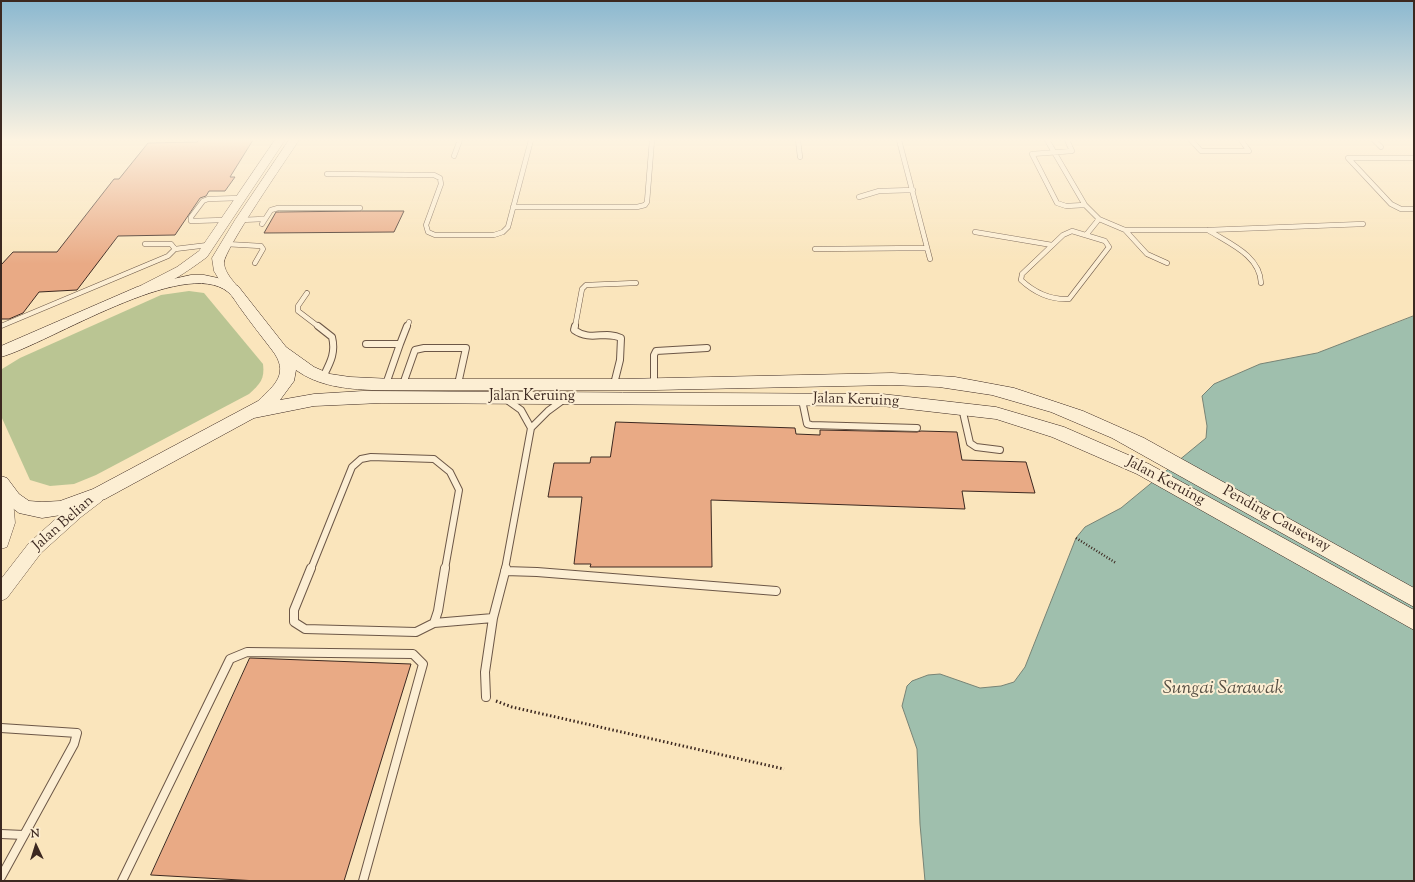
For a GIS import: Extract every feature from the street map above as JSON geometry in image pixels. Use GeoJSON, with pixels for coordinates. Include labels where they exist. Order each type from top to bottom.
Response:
{"type":"FeatureCollection","features":[{"type":"Feature","properties":{"kind":"main road"},"geometry":{"type":"LineString","coordinates":[[2,486],[13,500],[25,508],[42,510],[61,508],[99,494],[264,405],[286,380],[290,370],[288,361],[281,351],[233,289],[218,282],[191,279],[160,284],[142,290],[6,349]]}},
{"type":"Feature","properties":{"kind":"main road","name":"Jalan Keruing"},"geometry":{"type":"LineString","coordinates":[[281,351],[310,372],[323,377],[350,383],[654,384],[827,379],[942,381],[1002,391],[1058,407],[1100,423],[1138,443]]}},
{"type":"Feature","properties":{"kind":"main road"},"geometry":{"type":"LineString","coordinates":[[934,405],[962,403],[969,399],[968,393],[965,389],[942,381]]}},
{"type":"Feature","properties":{"kind":"main road","name":"Jalan Keruing"},"geometry":{"type":"LineString","coordinates":[[249,413],[286,403],[326,398],[503,397],[882,400],[996,413],[1058,432],[1144,469],[1414,621]]}},
{"type":"Feature","properties":{"kind":"main road","name":"Pending Causeway"},"geometry":{"type":"LineString","coordinates":[[1138,443],[1414,598]]}},
{"type":"Feature","properties":{"kind":"street"},"geometry":{"type":"LineString","coordinates":[[142,290],[179,272],[194,262],[208,245],[252,181]]}},
{"type":"Feature","properties":{"kind":"street"},"geometry":{"type":"LineString","coordinates":[[233,289],[219,271],[217,265],[218,258],[267,181]]}},
{"type":"Feature","properties":{"kind":"street"},"geometry":{"type":"LineString","coordinates":[[1,542],[7,523],[2,486]]}},
{"type":"Feature","properties":{"kind":"street","name":"Jalan Belian"},"geometry":{"type":"LineString","coordinates":[[1,593],[35,548],[75,512],[99,494]]}},
{"type":"Feature","properties":{"kind":"lane"},"geometry":{"type":"LineString","coordinates":[[441,181],[441,184],[426,225],[428,232],[435,235],[494,235],[503,232],[508,227],[520,181]]}},
{"type":"Feature","properties":{"kind":"lane"},"geometry":{"type":"LineString","coordinates":[[513,207],[637,207],[645,205],[648,202],[649,181]]}},
{"type":"Feature","properties":{"kind":"lane"},"geometry":{"type":"LineString","coordinates":[[911,181],[930,259]]}},
{"type":"Feature","properties":{"kind":"lane"},"geometry":{"type":"LineString","coordinates":[[1046,181],[1057,203],[1066,206],[1085,205]]}},
{"type":"Feature","properties":{"kind":"lane"},"geometry":{"type":"LineString","coordinates":[[1071,181],[1085,205],[1099,219],[1125,230],[1208,230],[1363,224]]}},
{"type":"Feature","properties":{"kind":"lane"},"geometry":{"type":"LineString","coordinates":[[1370,181],[1395,207],[1414,209]]}},
{"type":"Feature","properties":{"kind":"lane"},"geometry":{"type":"LineString","coordinates":[[859,197],[878,190],[913,190]]}},
{"type":"Feature","properties":{"kind":"lane"},"geometry":{"type":"LineString","coordinates":[[224,220],[191,221],[191,217],[199,206],[208,199],[240,198]]}},
{"type":"Feature","properties":{"kind":"lane"},"geometry":{"type":"LineString","coordinates":[[241,220],[263,222],[271,210],[278,208],[360,208]]}},
{"type":"Feature","properties":{"kind":"lane"},"geometry":{"type":"LineString","coordinates":[[1086,235],[1099,219]]}},
{"type":"Feature","properties":{"kind":"lane"},"geometry":{"type":"LineString","coordinates":[[1125,230],[1147,254],[1167,263]]}},
{"type":"Feature","properties":{"kind":"lane"},"geometry":{"type":"LineString","coordinates":[[1208,230],[1255,261],[1262,278],[1261,283]]}},
{"type":"Feature","properties":{"kind":"lane"},"geometry":{"type":"LineString","coordinates":[[1072,231],[1105,241],[1109,248],[1069,299],[1062,300],[1054,298],[1026,285],[1021,280],[1022,274],[1052,245],[1066,232],[1072,231]]}},
{"type":"Feature","properties":{"kind":"lane"},"geometry":{"type":"LineString","coordinates":[[975,232],[1052,245]]}},
{"type":"Feature","properties":{"kind":"lane"},"geometry":{"type":"LineString","coordinates":[[145,244],[171,244],[175,249]]}},
{"type":"Feature","properties":{"kind":"lane"},"geometry":{"type":"LineString","coordinates":[[226,244],[261,246],[263,249],[255,263]]}},
{"type":"Feature","properties":{"kind":"lane"},"geometry":{"type":"LineString","coordinates":[[1,326],[168,256],[175,249],[208,245]]}},
{"type":"Feature","properties":{"kind":"lane"},"geometry":{"type":"LineString","coordinates":[[815,249],[927,248]]}},
{"type":"Feature","properties":{"kind":"lane"},"geometry":{"type":"LineString","coordinates":[[614,384],[620,360],[622,338],[617,335],[586,337],[579,335],[574,330],[582,289],[586,285],[636,283]]}},
{"type":"Feature","properties":{"kind":"lane"},"geometry":{"type":"LineString","coordinates":[[307,293],[298,306],[298,311],[332,337],[334,346],[333,358],[323,377]]}},
{"type":"Feature","properties":{"kind":"lane"},"geometry":{"type":"LineString","coordinates":[[386,384],[409,322]]}},
{"type":"Feature","properties":{"kind":"lane"},"geometry":{"type":"LineString","coordinates":[[366,344],[400,344]]}},
{"type":"Feature","properties":{"kind":"lane"},"geometry":{"type":"LineString","coordinates":[[403,384],[415,350],[424,348],[466,348],[458,384]]}},
{"type":"Feature","properties":{"kind":"lane"},"geometry":{"type":"LineString","coordinates":[[654,384],[654,355],[656,351],[707,348]]}},
{"type":"Feature","properties":{"kind":"lane"},"geometry":{"type":"LineString","coordinates":[[503,397],[521,410],[531,428]]}},
{"type":"Feature","properties":{"kind":"lane"},"geometry":{"type":"LineString","coordinates":[[486,697],[485,672],[493,618],[505,571],[531,428],[548,411],[566,397]]}},
{"type":"Feature","properties":{"kind":"lane"},"geometry":{"type":"LineString","coordinates":[[802,400],[807,424],[811,425],[917,428]]}},
{"type":"Feature","properties":{"kind":"lane"},"geometry":{"type":"LineString","coordinates":[[962,408],[970,443],[976,447],[1000,450]]}},
{"type":"Feature","properties":{"kind":"lane"},"geometry":{"type":"LineString","coordinates":[[434,623],[438,611],[459,490],[450,472],[434,459],[371,456],[361,459],[352,467],[294,610],[294,622],[305,629],[416,632],[434,623],[493,618]]}},
{"type":"Feature","properties":{"kind":"lane"},"geometry":{"type":"LineString","coordinates":[[505,571],[536,572],[776,591]]}},
{"type":"Feature","properties":{"kind":"lane"},"geometry":{"type":"LineString","coordinates":[[122,881],[230,659],[247,652],[413,654],[423,664],[363,881]]}},
{"type":"Feature","properties":{"kind":"lane"},"geometry":{"type":"LineString","coordinates":[[1,728],[77,733],[74,744],[1,877]]}},
{"type":"Feature","properties":{"kind":"lane"},"geometry":{"type":"LineString","coordinates":[[1,834],[24,835]]}},
{"type":"Feature","properties":{"kind":"path"},"geometry":{"type":"LineString","coordinates":[[1076,538],[1116,563]]}},
{"type":"Feature","properties":{"kind":"path"},"geometry":{"type":"LineString","coordinates":[[486,697],[512,707],[784,769]]}},
{"type":"Feature","properties":{"kind":"green space"},"geometry":{"type":"Polygon","coordinates":[[[189,291],[204,293],[263,364],[263,374],[259,384],[249,394],[96,475],[74,484],[50,486],[30,480],[1,416],[2,369],[20,358],[161,295],[189,291]]]}},
{"type":"Feature","properties":{"kind":"water","name":"Sungai Sarawak"},"geometry":{"type":"Polygon","coordinates":[[[1414,316],[1414,881],[925,881],[920,824],[917,749],[902,706],[907,686],[912,681],[928,675],[940,674],[980,688],[1001,686],[1014,682],[1025,667],[1076,538],[1085,527],[1121,508],[1206,438],[1207,426],[1202,396],[1214,384],[1260,364],[1317,353],[1414,316]]]}},
{"type":"Feature","properties":{"kind":"building"},"geometry":{"type":"Polygon","coordinates":[[[112,181],[232,181],[225,191],[209,191],[206,196],[200,198],[175,235],[118,236],[77,290],[39,292],[23,313],[9,319],[1,319],[1,265],[13,252],[57,252],[112,181]]]}},
{"type":"Feature","properties":{"kind":"building"},"geometry":{"type":"Polygon","coordinates":[[[404,211],[394,232],[264,233],[276,212],[404,211]]]}},
{"type":"Feature","properties":{"kind":"building"},"geometry":{"type":"Polygon","coordinates":[[[616,422],[795,428],[796,434],[820,435],[820,430],[957,432],[962,460],[1026,462],[1035,493],[962,491],[965,509],[711,500],[712,567],[590,567],[591,564],[574,564],[582,497],[548,497],[554,463],[590,463],[591,457],[610,457],[616,422]]]}},
{"type":"Feature","properties":{"kind":"building"},"geometry":{"type":"Polygon","coordinates":[[[250,658],[411,664],[344,881],[258,881],[151,875],[250,658]]]}}]}
